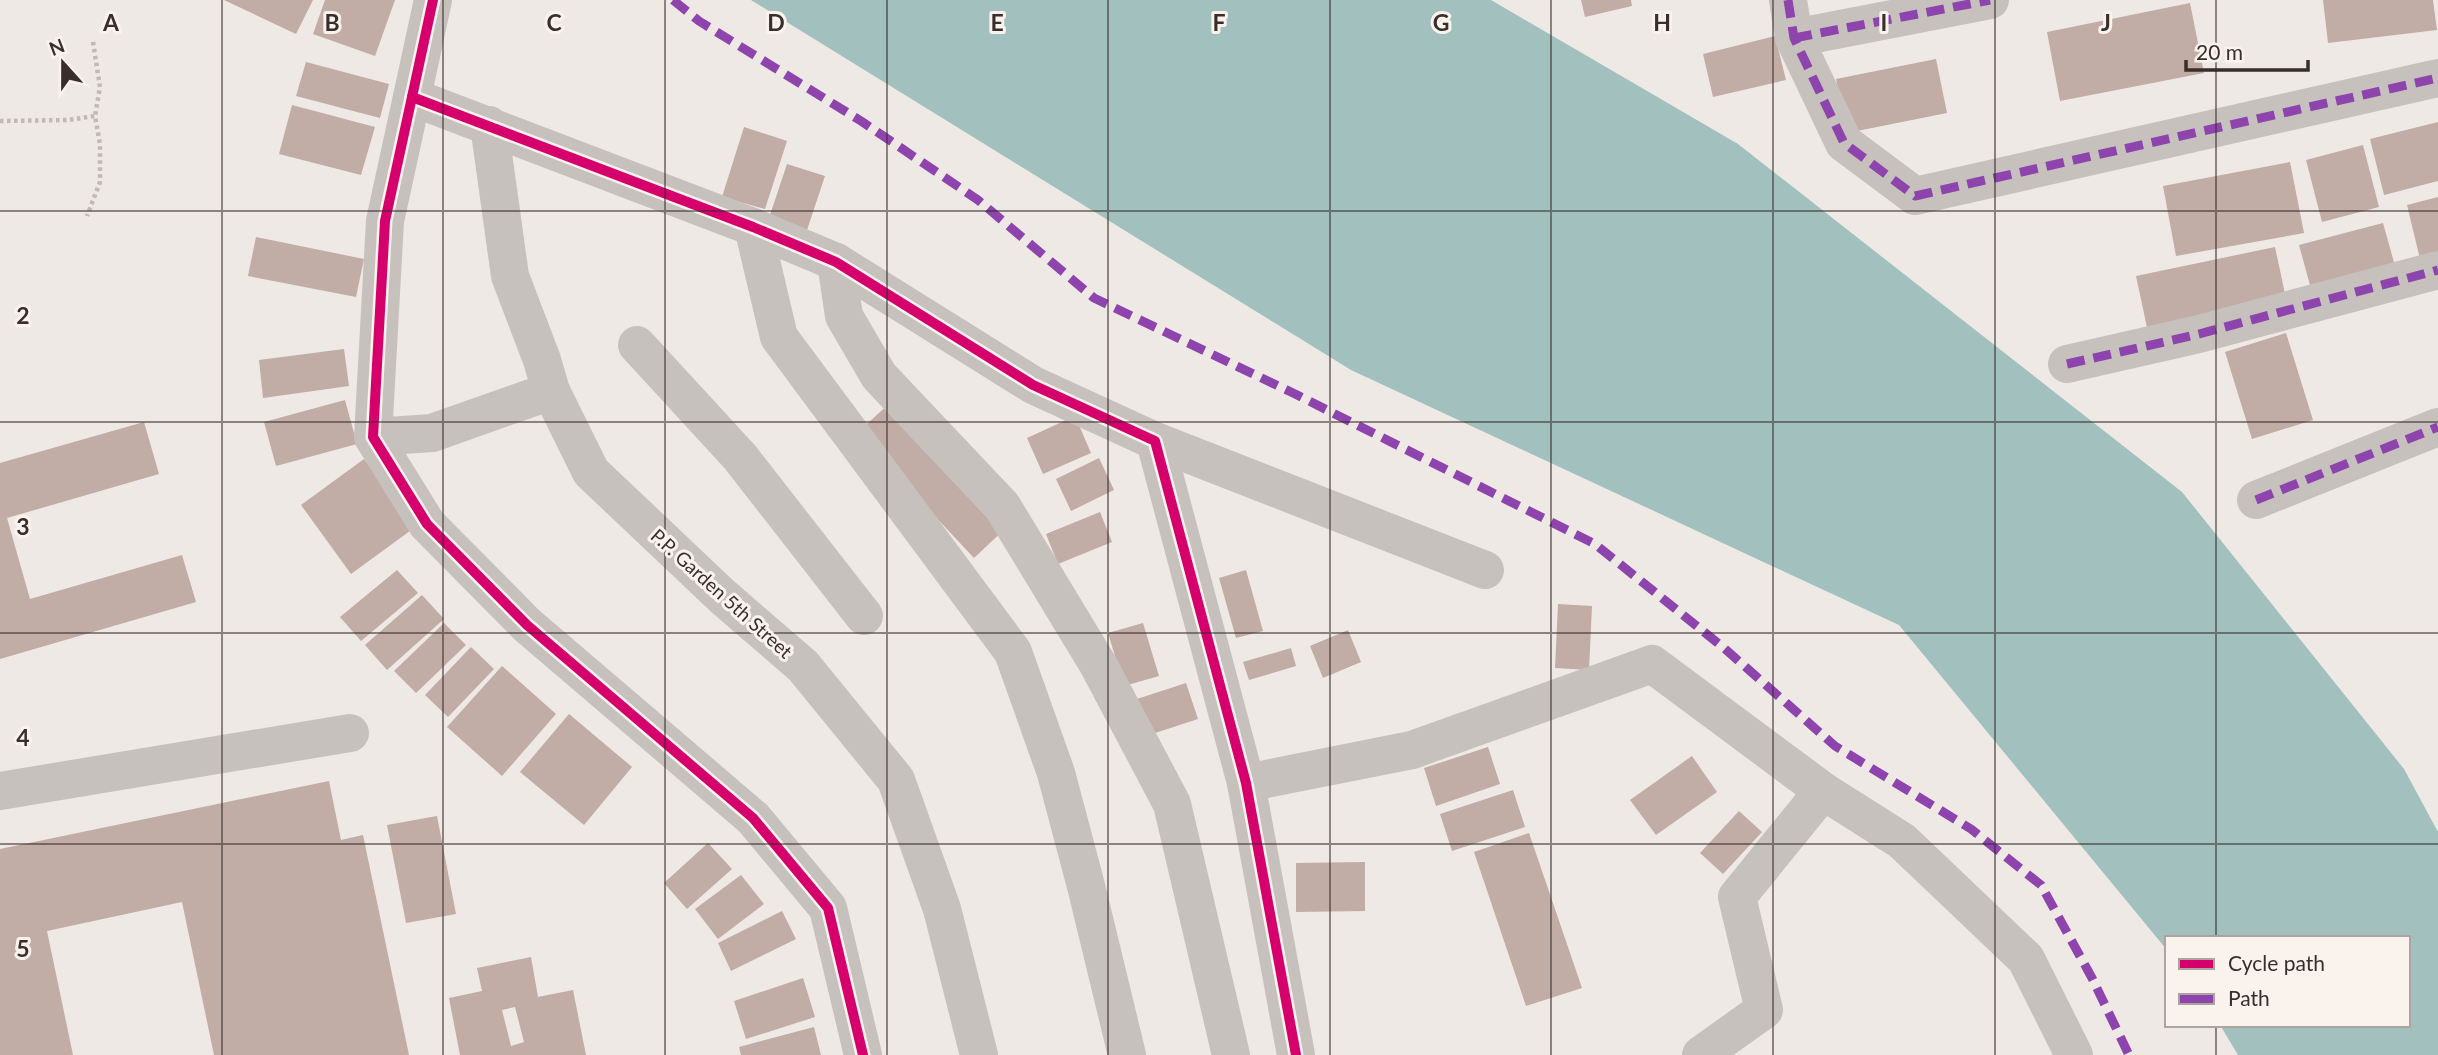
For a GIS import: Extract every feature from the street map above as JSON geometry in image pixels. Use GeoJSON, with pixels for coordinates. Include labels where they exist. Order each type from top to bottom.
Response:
{"type":"FeatureCollection","features":[{"type":"Feature","properties":{"kind":"street"},"geometry":{"type":"LineString","coordinates":[[433,0],[385,221],[373,437],[427,524],[527,625],[753,818],[828,908],[863,1055]]}},
{"type":"Feature","properties":{"kind":"street"},"geometry":{"type":"LineString","coordinates":[[1788,0],[1794,38],[1844,143],[1915,195],[2438,78]]}},
{"type":"Feature","properties":{"kind":"street"},"geometry":{"type":"LineString","coordinates":[[1794,38],[1990,0]]}},
{"type":"Feature","properties":{"kind":"street"},"geometry":{"type":"LineString","coordinates":[[412,97],[753,227],[836,262],[1034,384],[1155,441],[1485,570]]}},
{"type":"Feature","properties":{"kind":"street","name":"P.P. Garden 5th Street"},"geometry":{"type":"LineString","coordinates":[[489,125],[510,276],[542,359],[551,391],[591,472],[722,596],[803,666],[896,780],[943,909],[979,1055]]}},
{"type":"Feature","properties":{"kind":"street"},"geometry":{"type":"LineString","coordinates":[[753,227],[779,337],[1013,652],[1056,773],[1127,1055]]}},
{"type":"Feature","properties":{"kind":"street"},"geometry":{"type":"LineString","coordinates":[[836,262],[844,316],[879,376],[1002,506],[1098,666],[1172,804],[1231,1055]]}},
{"type":"Feature","properties":{"kind":"street"},"geometry":{"type":"LineString","coordinates":[[2067,364],[2199,334],[2438,271]]}},
{"type":"Feature","properties":{"kind":"street"},"geometry":{"type":"LineString","coordinates":[[637,345],[740,457],[864,616]]}},
{"type":"Feature","properties":{"kind":"street"},"geometry":{"type":"LineString","coordinates":[[373,437],[432,433],[551,391]]}},
{"type":"Feature","properties":{"kind":"street"},"geometry":{"type":"LineString","coordinates":[[2256,500],[2438,427]]}},
{"type":"Feature","properties":{"kind":"street"},"geometry":{"type":"LineString","coordinates":[[1155,441],[1246,783],[1296,1055]]}},
{"type":"Feature","properties":{"kind":"street"},"geometry":{"type":"LineString","coordinates":[[1246,783],[1412,750],[1652,664],[1823,791],[1902,841],[2026,959],[2074,1055]]}},
{"type":"Feature","properties":{"kind":"street"},"geometry":{"type":"LineString","coordinates":[[0,792],[350,733]]}},
{"type":"Feature","properties":{"kind":"street"},"geometry":{"type":"LineString","coordinates":[[1701,1055],[1764,1010],[1737,897],[1823,791]]}},
{"type":"Feature","properties":{"kind":"path"},"geometry":{"type":"LineString","coordinates":[[88,216],[100,182],[100,144],[95,116],[100,87],[93,42]]}},
{"type":"Feature","properties":{"kind":"path"},"geometry":{"type":"LineString","coordinates":[[0,121],[68,120],[95,116]]}},
{"type":"Feature","properties":{"kind":"water"},"geometry":{"type":"Polygon","coordinates":[[[751,0],[1491,0],[1738,144],[2182,492],[2404,769],[2438,832],[2438,1055],[2238,1055],[2221,1027],[2410,1027],[2410,936],[2165,936],[2165,948],[1899,625],[1351,370],[751,0]]]}},
{"type":"Feature","properties":{"kind":"building"},"geometry":{"type":"Polygon","coordinates":[[[224,0],[313,0],[296,34],[224,0]]]}},
{"type":"Feature","properties":{"kind":"building"},"geometry":{"type":"Polygon","coordinates":[[[325,0],[395,0],[375,56],[313,34],[325,0]]]}},
{"type":"Feature","properties":{"kind":"building"},"geometry":{"type":"Polygon","coordinates":[[[1581,0],[1631,0],[1632,6],[1585,17],[1581,0]]]}},
{"type":"Feature","properties":{"kind":"building"},"geometry":{"type":"Polygon","coordinates":[[[2323,0],[2433,0],[2437,30],[2328,43],[2323,0]]]}},
{"type":"Feature","properties":{"kind":"building"},"geometry":{"type":"Polygon","coordinates":[[[2190,3],[2204,73],[2060,101],[2047,32],[2190,3]]]}},
{"type":"Feature","properties":{"kind":"building"},"geometry":{"type":"Polygon","coordinates":[[[1775,36],[1786,80],[1713,97],[1703,54],[1775,36]]]}},
{"type":"Feature","properties":{"kind":"building"},"geometry":{"type":"Polygon","coordinates":[[[1936,59],[1947,113],[1847,133],[1836,79],[1936,59]]]}},
{"type":"Feature","properties":{"kind":"building"},"geometry":{"type":"Polygon","coordinates":[[[306,62],[389,84],[380,118],[296,96],[306,62]]]}},
{"type":"Feature","properties":{"kind":"building"},"geometry":{"type":"Polygon","coordinates":[[[292,105],[375,127],[361,175],[279,154],[292,105]]]}},
{"type":"Feature","properties":{"kind":"building"},"geometry":{"type":"Polygon","coordinates":[[[2438,122],[2438,181],[2384,195],[2370,139],[2438,122]]]}},
{"type":"Feature","properties":{"kind":"building"},"geometry":{"type":"Polygon","coordinates":[[[744,127],[787,141],[765,209],[722,197],[744,127]]]}},
{"type":"Feature","properties":{"kind":"building"},"geometry":{"type":"Polygon","coordinates":[[[2363,145],[2379,207],[2322,222],[2306,160],[2363,145]]]}},
{"type":"Feature","properties":{"kind":"building"},"geometry":{"type":"Polygon","coordinates":[[[2290,162],[2304,233],[2176,256],[2163,186],[2290,162]]]}},
{"type":"Feature","properties":{"kind":"building"},"geometry":{"type":"Polygon","coordinates":[[[787,164],[825,176],[807,230],[769,218],[787,164]]]}},
{"type":"Feature","properties":{"kind":"building"},"geometry":{"type":"Polygon","coordinates":[[[2438,197],[2438,254],[2420,259],[2407,205],[2438,197]]]}},
{"type":"Feature","properties":{"kind":"building"},"geometry":{"type":"Polygon","coordinates":[[[2383,223],[2397,273],[2313,296],[2299,245],[2383,223]]]}},
{"type":"Feature","properties":{"kind":"building"},"geometry":{"type":"Polygon","coordinates":[[[256,237],[364,259],[356,297],[248,276],[256,237]]]}},
{"type":"Feature","properties":{"kind":"building"},"geometry":{"type":"Polygon","coordinates":[[[2275,247],[2287,303],[2148,332],[2136,276],[2275,247]]]}},
{"type":"Feature","properties":{"kind":"building"},"geometry":{"type":"Polygon","coordinates":[[[2286,333],[2313,420],[2252,439],[2225,352],[2286,333]]]}},
{"type":"Feature","properties":{"kind":"building"},"geometry":{"type":"Polygon","coordinates":[[[344,349],[349,386],[263,398],[259,360],[344,349]]]}},
{"type":"Feature","properties":{"kind":"building"},"geometry":{"type":"Polygon","coordinates":[[[345,400],[357,444],[276,466],[264,422],[345,400]]]}},
{"type":"Feature","properties":{"kind":"building"},"geometry":{"type":"Polygon","coordinates":[[[891,402],[1008,526],[974,558],[857,433],[891,402]]]}},
{"type":"Feature","properties":{"kind":"building"},"geometry":{"type":"Polygon","coordinates":[[[1075,416],[1091,453],[1043,474],[1027,438],[1075,416]]]}},
{"type":"Feature","properties":{"kind":"building"},"geometry":{"type":"Polygon","coordinates":[[[144,422],[159,474],[7,518],[30,599],[182,555],[196,602],[0,659],[0,463],[144,422]]]}},
{"type":"Feature","properties":{"kind":"building"},"geometry":{"type":"Polygon","coordinates":[[[1099,458],[1114,490],[1071,511],[1056,479],[1099,458]]]}},
{"type":"Feature","properties":{"kind":"building"},"geometry":{"type":"Polygon","coordinates":[[[364,459],[414,528],[351,574],[301,505],[364,459]]]}},
{"type":"Feature","properties":{"kind":"building"},"geometry":{"type":"Polygon","coordinates":[[[1100,512],[1112,542],[1058,564],[1046,534],[1100,512]]]}},
{"type":"Feature","properties":{"kind":"building"},"geometry":{"type":"Polygon","coordinates":[[[397,570],[418,593],[361,641],[340,617],[397,570]]]}},
{"type":"Feature","properties":{"kind":"building"},"geometry":{"type":"Polygon","coordinates":[[[1246,570],[1263,631],[1236,638],[1219,578],[1246,570]]]}},
{"type":"Feature","properties":{"kind":"building"},"geometry":{"type":"Polygon","coordinates":[[[422,595],[444,619],[387,670],[365,645],[422,595]]]}},
{"type":"Feature","properties":{"kind":"building"},"geometry":{"type":"Polygon","coordinates":[[[1558,604],[1592,606],[1589,670],[1555,668],[1558,604]]]}},
{"type":"Feature","properties":{"kind":"building"},"geometry":{"type":"Polygon","coordinates":[[[444,623],[466,645],[416,693],[394,671],[444,623]]]}},
{"type":"Feature","properties":{"kind":"building"},"geometry":{"type":"Polygon","coordinates":[[[1143,623],[1159,676],[1124,686],[1108,633],[1143,623]]]}},
{"type":"Feature","properties":{"kind":"building"},"geometry":{"type":"Polygon","coordinates":[[[1348,630],[1361,662],[1323,678],[1310,646],[1348,630]]]}},
{"type":"Feature","properties":{"kind":"building"},"geometry":{"type":"Polygon","coordinates":[[[471,647],[494,669],[448,717],[425,695],[471,647]]]}},
{"type":"Feature","properties":{"kind":"building"},"geometry":{"type":"Polygon","coordinates":[[[1291,648],[1296,666],[1249,680],[1243,662],[1291,648]]]}},
{"type":"Feature","properties":{"kind":"building"},"geometry":{"type":"Polygon","coordinates":[[[502,666],[556,714],[502,776],[447,727],[502,666]]]}},
{"type":"Feature","properties":{"kind":"building"},"geometry":{"type":"Polygon","coordinates":[[[1186,683],[1198,719],[1149,735],[1137,699],[1186,683]]]}},
{"type":"Feature","properties":{"kind":"building"},"geometry":{"type":"Polygon","coordinates":[[[569,714],[632,767],[584,825],[520,772],[569,714]]]}},
{"type":"Feature","properties":{"kind":"building"},"geometry":{"type":"Polygon","coordinates":[[[1488,747],[1500,784],[1436,806],[1424,768],[1488,747]]]}},
{"type":"Feature","properties":{"kind":"building"},"geometry":{"type":"Polygon","coordinates":[[[1692,756],[1717,792],[1656,835],[1630,800],[1692,756]]]}},
{"type":"Feature","properties":{"kind":"building"},"geometry":{"type":"Polygon","coordinates":[[[329,781],[341,840],[363,835],[409,1055],[214,1055],[182,902],[47,931],[73,1055],[0,1055],[0,849],[329,781]]]}},
{"type":"Feature","properties":{"kind":"building"},"geometry":{"type":"Polygon","coordinates":[[[1513,790],[1525,827],[1452,851],[1440,814],[1513,790]]]}},
{"type":"Feature","properties":{"kind":"building"},"geometry":{"type":"Polygon","coordinates":[[[1739,811],[1762,832],[1723,874],[1700,853],[1739,811]]]}},
{"type":"Feature","properties":{"kind":"building"},"geometry":{"type":"Polygon","coordinates":[[[437,816],[456,914],[406,923],[387,825],[437,816]]]}},
{"type":"Feature","properties":{"kind":"building"},"geometry":{"type":"Polygon","coordinates":[[[1529,833],[1582,988],[1526,1006],[1474,852],[1529,833]]]}},
{"type":"Feature","properties":{"kind":"building"},"geometry":{"type":"Polygon","coordinates":[[[708,843],[732,869],[687,909],[664,883],[708,843]]]}},
{"type":"Feature","properties":{"kind":"building"},"geometry":{"type":"Polygon","coordinates":[[[1365,862],[1365,911],[1296,912],[1296,863],[1365,862]]]}},
{"type":"Feature","properties":{"kind":"building"},"geometry":{"type":"Polygon","coordinates":[[[741,875],[764,904],[718,939],[695,909],[741,875]]]}},
{"type":"Feature","properties":{"kind":"building"},"geometry":{"type":"Polygon","coordinates":[[[782,911],[796,939],[731,971],[718,943],[782,911]]]}},
{"type":"Feature","properties":{"kind":"building"},"geometry":{"type":"Polygon","coordinates":[[[531,957],[538,997],[573,990],[586,1055],[460,1055],[449,998],[482,991],[477,968],[531,957]],[[515,1007],[502,1010],[511,1046],[524,1042],[515,1007]]]}},
{"type":"Feature","properties":{"kind":"building"},"geometry":{"type":"Polygon","coordinates":[[[803,978],[815,1017],[746,1039],[734,1001],[803,978]]]}},
{"type":"Feature","properties":{"kind":"building"},"geometry":{"type":"Polygon","coordinates":[[[814,1027],[821,1055],[741,1055],[739,1047],[814,1027]]]}},
{"type":"Feature","properties":{"kind":"marked path"},"geometry":{"type":"LineString","coordinates":[[673,0],[699,21],[861,121],[978,200],[1094,298],[1291,392],[1595,544],[1724,648],[1835,746],[1971,829],[2041,885],[2092,978],[2129,1055]]}},
{"type":"Feature","properties":{"kind":"marked path"},"geometry":{"type":"LineString","coordinates":[[1788,0],[1794,38],[1844,143],[1915,196],[2438,78]]}},
{"type":"Feature","properties":{"kind":"marked path"},"geometry":{"type":"LineString","coordinates":[[1794,38],[1990,0]]}},
{"type":"Feature","properties":{"kind":"marked path"},"geometry":{"type":"LineString","coordinates":[[2067,364],[2199,334],[2438,270]]}},
{"type":"Feature","properties":{"kind":"marked path"},"geometry":{"type":"LineString","coordinates":[[2256,500],[2438,427]]}},
{"type":"Feature","properties":{"kind":"cycle path"},"geometry":{"type":"LineString","coordinates":[[433,0],[412,97],[753,227],[836,262],[1033,385],[1155,441],[1246,783],[1296,1055]]}},
{"type":"Feature","properties":{"kind":"cycle path"},"geometry":{"type":"LineString","coordinates":[[412,97],[385,221],[373,437],[427,524],[527,625],[753,818],[828,908],[863,1055]]}}]}
